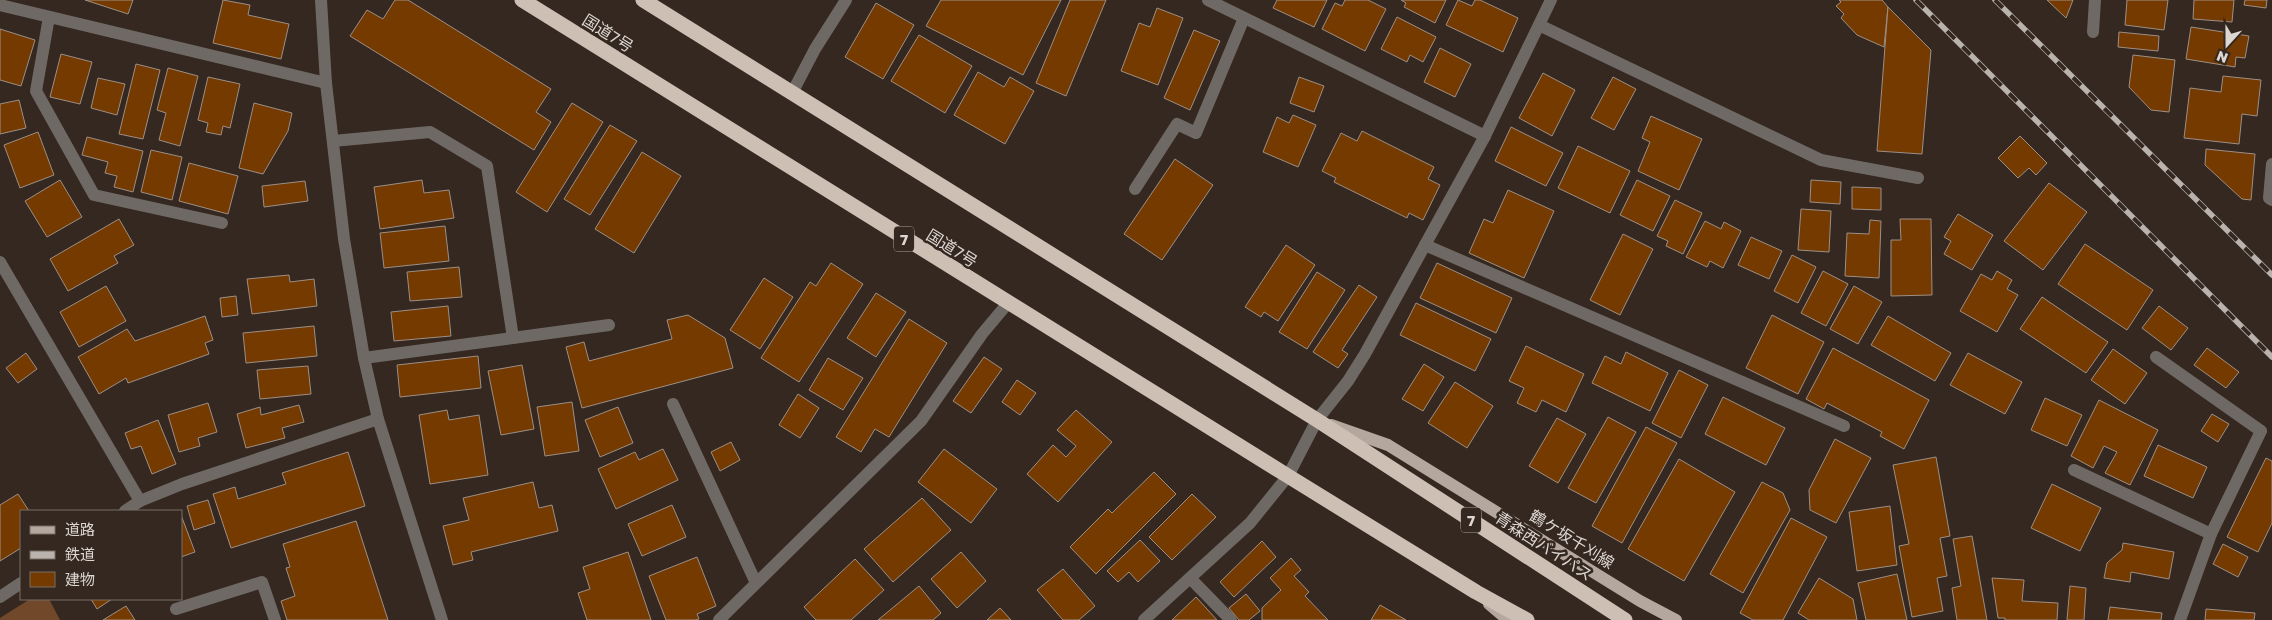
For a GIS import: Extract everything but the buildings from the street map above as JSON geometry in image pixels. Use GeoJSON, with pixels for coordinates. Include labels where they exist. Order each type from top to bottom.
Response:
{"type":"FeatureCollection","features":[{"type":"Feature","properties":{"kind":"highway","name":"国道7号"},"geometry":{"type":"LineString","coordinates":[[522,0],[1288,476]]}},
{"type":"Feature","properties":{"kind":"highway","name":"7"},"geometry":{"type":"LineString","coordinates":[[643,0],[1317,420]]}},
{"type":"Feature","properties":{"kind":"highway","name":"青森西バイパス"},"geometry":{"type":"LineString","coordinates":[[1317,420],[1625,620]]}},
{"type":"Feature","properties":{"kind":"highway","name":"7"},"geometry":{"type":"LineString","coordinates":[[1288,476],[1476,592],[1527,620]]}},
{"type":"Feature","properties":{"kind":"main road","name":"鶴ケ坂千刈線"},"geometry":{"type":"LineString","coordinates":[[1317,420],[1388,445],[1640,601],[1676,620]]}},
{"type":"Feature","properties":{"kind":"main road"},"geometry":{"type":"LineString","coordinates":[[1476,592],[1508,620]]}},
{"type":"Feature","properties":{"kind":"street"},"geometry":{"type":"LineString","coordinates":[[322,0],[326,83],[344,239],[364,358],[378,419],[442,620]]}},
{"type":"Feature","properties":{"kind":"street"},"geometry":{"type":"LineString","coordinates":[[792,93],[815,49],[846,0]]}},
{"type":"Feature","properties":{"kind":"street"},"geometry":{"type":"LineString","coordinates":[[1208,0],[1485,136]]}},
{"type":"Feature","properties":{"kind":"street"},"geometry":{"type":"LineString","coordinates":[[1144,620],[1250,523],[1288,476],[1317,420],[1348,381],[1366,354],[1485,136],[1550,0]]}},
{"type":"Feature","properties":{"kind":"street"},"geometry":{"type":"LineString","coordinates":[[2093,32],[2095,0]]}},
{"type":"Feature","properties":{"kind":"street"},"geometry":{"type":"LineString","coordinates":[[0,5],[326,83]]}},
{"type":"Feature","properties":{"kind":"street"},"geometry":{"type":"LineString","coordinates":[[49,16],[36,91],[94,195],[222,223]]}},
{"type":"Feature","properties":{"kind":"street"},"geometry":{"type":"LineString","coordinates":[[1135,189],[1177,124],[1196,133],[1244,18]]}},
{"type":"Feature","properties":{"kind":"street"},"geometry":{"type":"LineString","coordinates":[[1539,24],[1821,160],[1918,178]]}},
{"type":"Feature","properties":{"kind":"street"},"geometry":{"type":"LineString","coordinates":[[333,141],[430,132],[487,166],[513,338]]}},
{"type":"Feature","properties":{"kind":"street"},"geometry":{"type":"LineString","coordinates":[[2272,164],[2269,198],[2272,200]]}},
{"type":"Feature","properties":{"kind":"street"},"geometry":{"type":"LineString","coordinates":[[1425,245],[1844,426]]}},
{"type":"Feature","properties":{"kind":"street"},"geometry":{"type":"LineString","coordinates":[[0,262],[140,502]]}},
{"type":"Feature","properties":{"kind":"street"},"geometry":{"type":"LineString","coordinates":[[719,620],[921,421],[982,334],[1008,303]]}},
{"type":"Feature","properties":{"kind":"street"},"geometry":{"type":"LineString","coordinates":[[364,358],[609,325]]}},
{"type":"Feature","properties":{"kind":"street"},"geometry":{"type":"LineString","coordinates":[[2156,357],[2261,431],[2211,534],[2180,620]]}},
{"type":"Feature","properties":{"kind":"street"},"geometry":{"type":"LineString","coordinates":[[673,404],[756,583]]}},
{"type":"Feature","properties":{"kind":"street"},"geometry":{"type":"LineString","coordinates":[[128,510],[140,502],[182,484],[378,419]]}},
{"type":"Feature","properties":{"kind":"street"},"geometry":{"type":"LineString","coordinates":[[2074,470],[2211,534]]}},
{"type":"Feature","properties":{"kind":"street"},"geometry":{"type":"LineString","coordinates":[[1190,578],[1231,620]]}},
{"type":"Feature","properties":{"kind":"street"},"geometry":{"type":"LineString","coordinates":[[176,610],[262,582],[275,620]]}},
{"type":"Feature","properties":{"kind":"street"},"geometry":{"type":"LineString","coordinates":[[0,597],[20,584]]}},
{"type":"Feature","properties":{"kind":"shaded area"},"geometry":{"type":"Polygon","coordinates":[[[28,600],[50,600],[60,620],[0,620],[0,618],[28,600]]]}},
{"type":"Feature","properties":{"kind":"railway"},"geometry":{"type":"LineString","coordinates":[[1916,0],[2272,357]]}},
{"type":"Feature","properties":{"kind":"railway"},"geometry":{"type":"LineString","coordinates":[[1995,0],[2272,275]]}}]}
